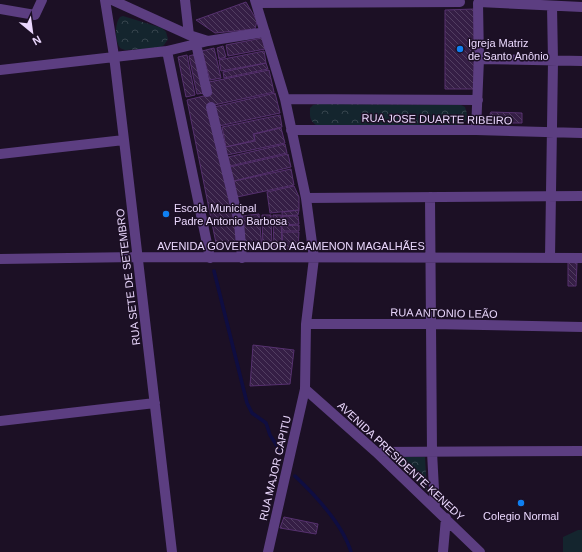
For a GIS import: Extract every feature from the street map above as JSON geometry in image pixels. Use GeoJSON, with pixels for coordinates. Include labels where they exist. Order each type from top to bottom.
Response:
{"type":"FeatureCollection","features":[{"type":"Feature","properties":{"kind":"street"},"geometry":{"type":"LineString","coordinates":[[0,9],[35,15],[42,0]]}},
{"type":"Feature","properties":{"kind":"street","name":"RUA SETE DE SETEMBRO"},"geometry":{"type":"LineString","coordinates":[[105,0],[114,56],[172,552]]}},
{"type":"Feature","properties":{"kind":"street"},"geometry":{"type":"LineString","coordinates":[[112,0],[189,35],[208,41]]}},
{"type":"Feature","properties":{"kind":"street"},"geometry":{"type":"LineString","coordinates":[[185,0],[189,35]]}},
{"type":"Feature","properties":{"kind":"street"},"geometry":{"type":"LineString","coordinates":[[255,1],[459,1],[468,6],[479,2],[552,6],[579,5]]}},
{"type":"Feature","properties":{"kind":"street","name":"RUA MAJOR CAPITU"},"geometry":{"type":"LineString","coordinates":[[255,1],[285,99],[306,198],[314,258],[306,324],[305,389],[268,552]]}},
{"type":"Feature","properties":{"kind":"street"},"geometry":{"type":"LineString","coordinates":[[476,130],[479,59],[479,2]]}},
{"type":"Feature","properties":{"kind":"street"},"geometry":{"type":"LineString","coordinates":[[550,258],[553,61],[552,6]]}},
{"type":"Feature","properties":{"kind":"street"},"geometry":{"type":"LineString","coordinates":[[0,70],[167,51],[208,41],[265,32]]}},
{"type":"Feature","properties":{"kind":"street"},"geometry":{"type":"LineString","coordinates":[[196,44],[207,92]]}},
{"type":"Feature","properties":{"kind":"street"},"geometry":{"type":"LineString","coordinates":[[167,51],[210,258]]}},
{"type":"Feature","properties":{"kind":"street"},"geometry":{"type":"LineString","coordinates":[[479,59],[582,61]]}},
{"type":"Feature","properties":{"kind":"street"},"geometry":{"type":"LineString","coordinates":[[285,99],[478,100]]}},
{"type":"Feature","properties":{"kind":"street"},"geometry":{"type":"LineString","coordinates":[[211,107],[239,222],[242,258]]}},
{"type":"Feature","properties":{"kind":"street","name":"RUA JOSE DUARTE RIBEIRO"},"geometry":{"type":"LineString","coordinates":[[291,130],[476,130],[582,133]]}},
{"type":"Feature","properties":{"kind":"street"},"geometry":{"type":"LineString","coordinates":[[0,154],[124,140]]}},
{"type":"Feature","properties":{"kind":"street"},"geometry":{"type":"LineString","coordinates":[[306,198],[582,196]]}},
{"type":"Feature","properties":{"kind":"street"},"geometry":{"type":"LineString","coordinates":[[430,197],[432,452],[435,508]]}},
{"type":"Feature","properties":{"kind":"street","name":"AVENIDA GOVERNADOR AGAMENON MAGALHÃES"},"geometry":{"type":"LineString","coordinates":[[0,259],[137,257],[431,259],[582,258]]}},
{"type":"Feature","properties":{"kind":"street","name":"RUA ANTONIO LEÃO"},"geometry":{"type":"LineString","coordinates":[[306,324],[432,324],[582,327]]}},
{"type":"Feature","properties":{"kind":"street","name":"AVENIDA PRESIDENTE KENEDY"},"geometry":{"type":"LineString","coordinates":[[305,389],[376,452],[480,552]]}},
{"type":"Feature","properties":{"kind":"street"},"geometry":{"type":"LineString","coordinates":[[0,421],[155,403]]}},
{"type":"Feature","properties":{"kind":"street"},"geometry":{"type":"LineString","coordinates":[[376,452],[582,451]]}},
{"type":"Feature","properties":{"kind":"street"},"geometry":{"type":"LineString","coordinates":[[443,552],[446,518]]}},
{"type":"Feature","properties":{"kind":"green space"},"geometry":{"type":"Polygon","coordinates":[[[123,16],[162,28],[166,32],[168,39],[164,45],[159,48],[122,49],[117,41],[116,30],[118,20],[123,16]]]}},
{"type":"Feature","properties":{"kind":"green space"},"geometry":{"type":"Polygon","coordinates":[[[313,105],[461,105],[465,107],[468,117],[461,125],[316,125],[311,120],[310,108],[313,105]]]}},
{"type":"Feature","properties":{"kind":"green space"},"geometry":{"type":"Polygon","coordinates":[[[394,457],[425,457],[427,491],[394,457]]]}},
{"type":"Feature","properties":{"kind":"green space"},"geometry":{"type":"Polygon","coordinates":[[[578,530],[582,530],[582,552],[563,552],[563,537],[578,530]]]}},
{"type":"Feature","properties":{"kind":"building"},"geometry":{"type":"Polygon","coordinates":[[[246,2],[257,21],[255,29],[215,33],[196,20],[246,2]]]}},
{"type":"Feature","properties":{"kind":"building","name":"Igreja Matriz de Santo Anônio"},"geometry":{"type":"Polygon","coordinates":[[[474,9],[474,89],[445,89],[445,10],[474,9]]]}},
{"type":"Feature","properties":{"kind":"building"},"geometry":{"type":"Polygon","coordinates":[[[262,38],[265,49],[228,56],[226,45],[262,38]]]}},
{"type":"Feature","properties":{"kind":"building"},"geometry":{"type":"Polygon","coordinates":[[[223,46],[226,57],[219,59],[217,48],[223,46]]]}},
{"type":"Feature","properties":{"kind":"building"},"geometry":{"type":"Polygon","coordinates":[[[214,48],[221,78],[210,80],[202,51],[214,48]]]}},
{"type":"Feature","properties":{"kind":"building"},"geometry":{"type":"Polygon","coordinates":[[[264,51],[266,63],[221,71],[219,60],[264,51]]]}},
{"type":"Feature","properties":{"kind":"building"},"geometry":{"type":"Polygon","coordinates":[[[196,54],[205,93],[197,94],[189,56],[196,54]]]}},
{"type":"Feature","properties":{"kind":"building"},"geometry":{"type":"Polygon","coordinates":[[[187,55],[195,95],[186,97],[178,57],[187,55]]]}},
{"type":"Feature","properties":{"kind":"building"},"geometry":{"type":"Polygon","coordinates":[[[266,63],[268,69],[224,78],[223,72],[266,63]]]}},
{"type":"Feature","properties":{"kind":"building"},"geometry":{"type":"Polygon","coordinates":[[[269,70],[274,92],[214,105],[213,103],[208,104],[235,225],[238,246],[217,248],[187,100],[212,94],[209,82],[269,70]]]}},
{"type":"Feature","properties":{"kind":"building"},"geometry":{"type":"Polygon","coordinates":[[[275,93],[280,113],[219,126],[214,107],[275,93]]]}},
{"type":"Feature","properties":{"kind":"building"},"geometry":{"type":"Polygon","coordinates":[[[491,112],[522,113],[522,123],[499,123],[493,120],[490,114],[491,112]]]}},
{"type":"Feature","properties":{"kind":"building"},"geometry":{"type":"Polygon","coordinates":[[[280,115],[282,127],[253,134],[255,140],[226,147],[222,127],[280,115]]]}},
{"type":"Feature","properties":{"kind":"building"},"geometry":{"type":"Polygon","coordinates":[[[281,128],[285,143],[227,155],[225,147],[255,141],[254,134],[281,128]]]}},
{"type":"Feature","properties":{"kind":"building"},"geometry":{"type":"Polygon","coordinates":[[[285,144],[287,153],[230,166],[228,157],[285,144]]]}},
{"type":"Feature","properties":{"kind":"building"},"geometry":{"type":"Polygon","coordinates":[[[288,154],[291,167],[234,181],[230,167],[288,154]]]}},
{"type":"Feature","properties":{"kind":"building"},"geometry":{"type":"Polygon","coordinates":[[[291,169],[294,185],[237,197],[234,181],[291,169]]]}},
{"type":"Feature","properties":{"kind":"building"},"geometry":{"type":"Polygon","coordinates":[[[294,186],[299,197],[299,210],[270,213],[267,192],[294,186]]]}},
{"type":"Feature","properties":{"kind":"building"},"geometry":{"type":"Polygon","coordinates":[[[299,210],[298,215],[282,216],[282,212],[299,210]]]}},
{"type":"Feature","properties":{"kind":"building"},"geometry":{"type":"Polygon","coordinates":[[[259,214],[262,249],[245,250],[242,216],[259,214]]]}},
{"type":"Feature","properties":{"kind":"building"},"geometry":{"type":"Polygon","coordinates":[[[262,215],[271,215],[272,248],[263,249],[262,215]]]}},
{"type":"Feature","properties":{"kind":"building"},"geometry":{"type":"Polygon","coordinates":[[[273,215],[281,215],[282,249],[274,249],[273,215]]]}},
{"type":"Feature","properties":{"kind":"building"},"geometry":{"type":"Polygon","coordinates":[[[282,216],[298,216],[299,224],[282,225],[282,216]]]}},
{"type":"Feature","properties":{"kind":"building"},"geometry":{"type":"Polygon","coordinates":[[[299,225],[299,231],[282,231],[282,226],[299,225]]]}},
{"type":"Feature","properties":{"kind":"building"},"geometry":{"type":"Polygon","coordinates":[[[282,232],[299,232],[298,249],[283,249],[282,232]]]}},
{"type":"Feature","properties":{"kind":"building"},"geometry":{"type":"Polygon","coordinates":[[[568,262],[577,263],[576,286],[568,286],[568,262]]]}},
{"type":"Feature","properties":{"kind":"building"},"geometry":{"type":"Polygon","coordinates":[[[253,345],[294,350],[290,384],[250,386],[253,345]]]}},
{"type":"Feature","properties":{"kind":"building"},"geometry":{"type":"Polygon","coordinates":[[[284,517],[318,524],[316,534],[280,528],[284,517]]]}},
{"type":"Feature","properties":{"kind":"waterway"},"geometry":{"type":"LineString","coordinates":[[214,271],[247,403],[252,413],[266,423],[270,435],[279,449]]}},
{"type":"Feature","properties":{"kind":"waterway"},"geometry":{"type":"LineString","coordinates":[[295,476],[328,511],[342,531],[351,552]]}},
{"type":"Feature","properties":{"kind":"place","name":"Igreja Matriz de Santo Anônio"},"geometry":{"type":"Point","coordinates":[460,49]}},
{"type":"Feature","properties":{"kind":"place","name":"Escola Municipal Padre Antonio Barbosa"},"geometry":{"type":"Point","coordinates":[166,214]}},
{"type":"Feature","properties":{"kind":"place","name":"Colegio Normal"},"geometry":{"type":"Point","coordinates":[521,503]}}]}
